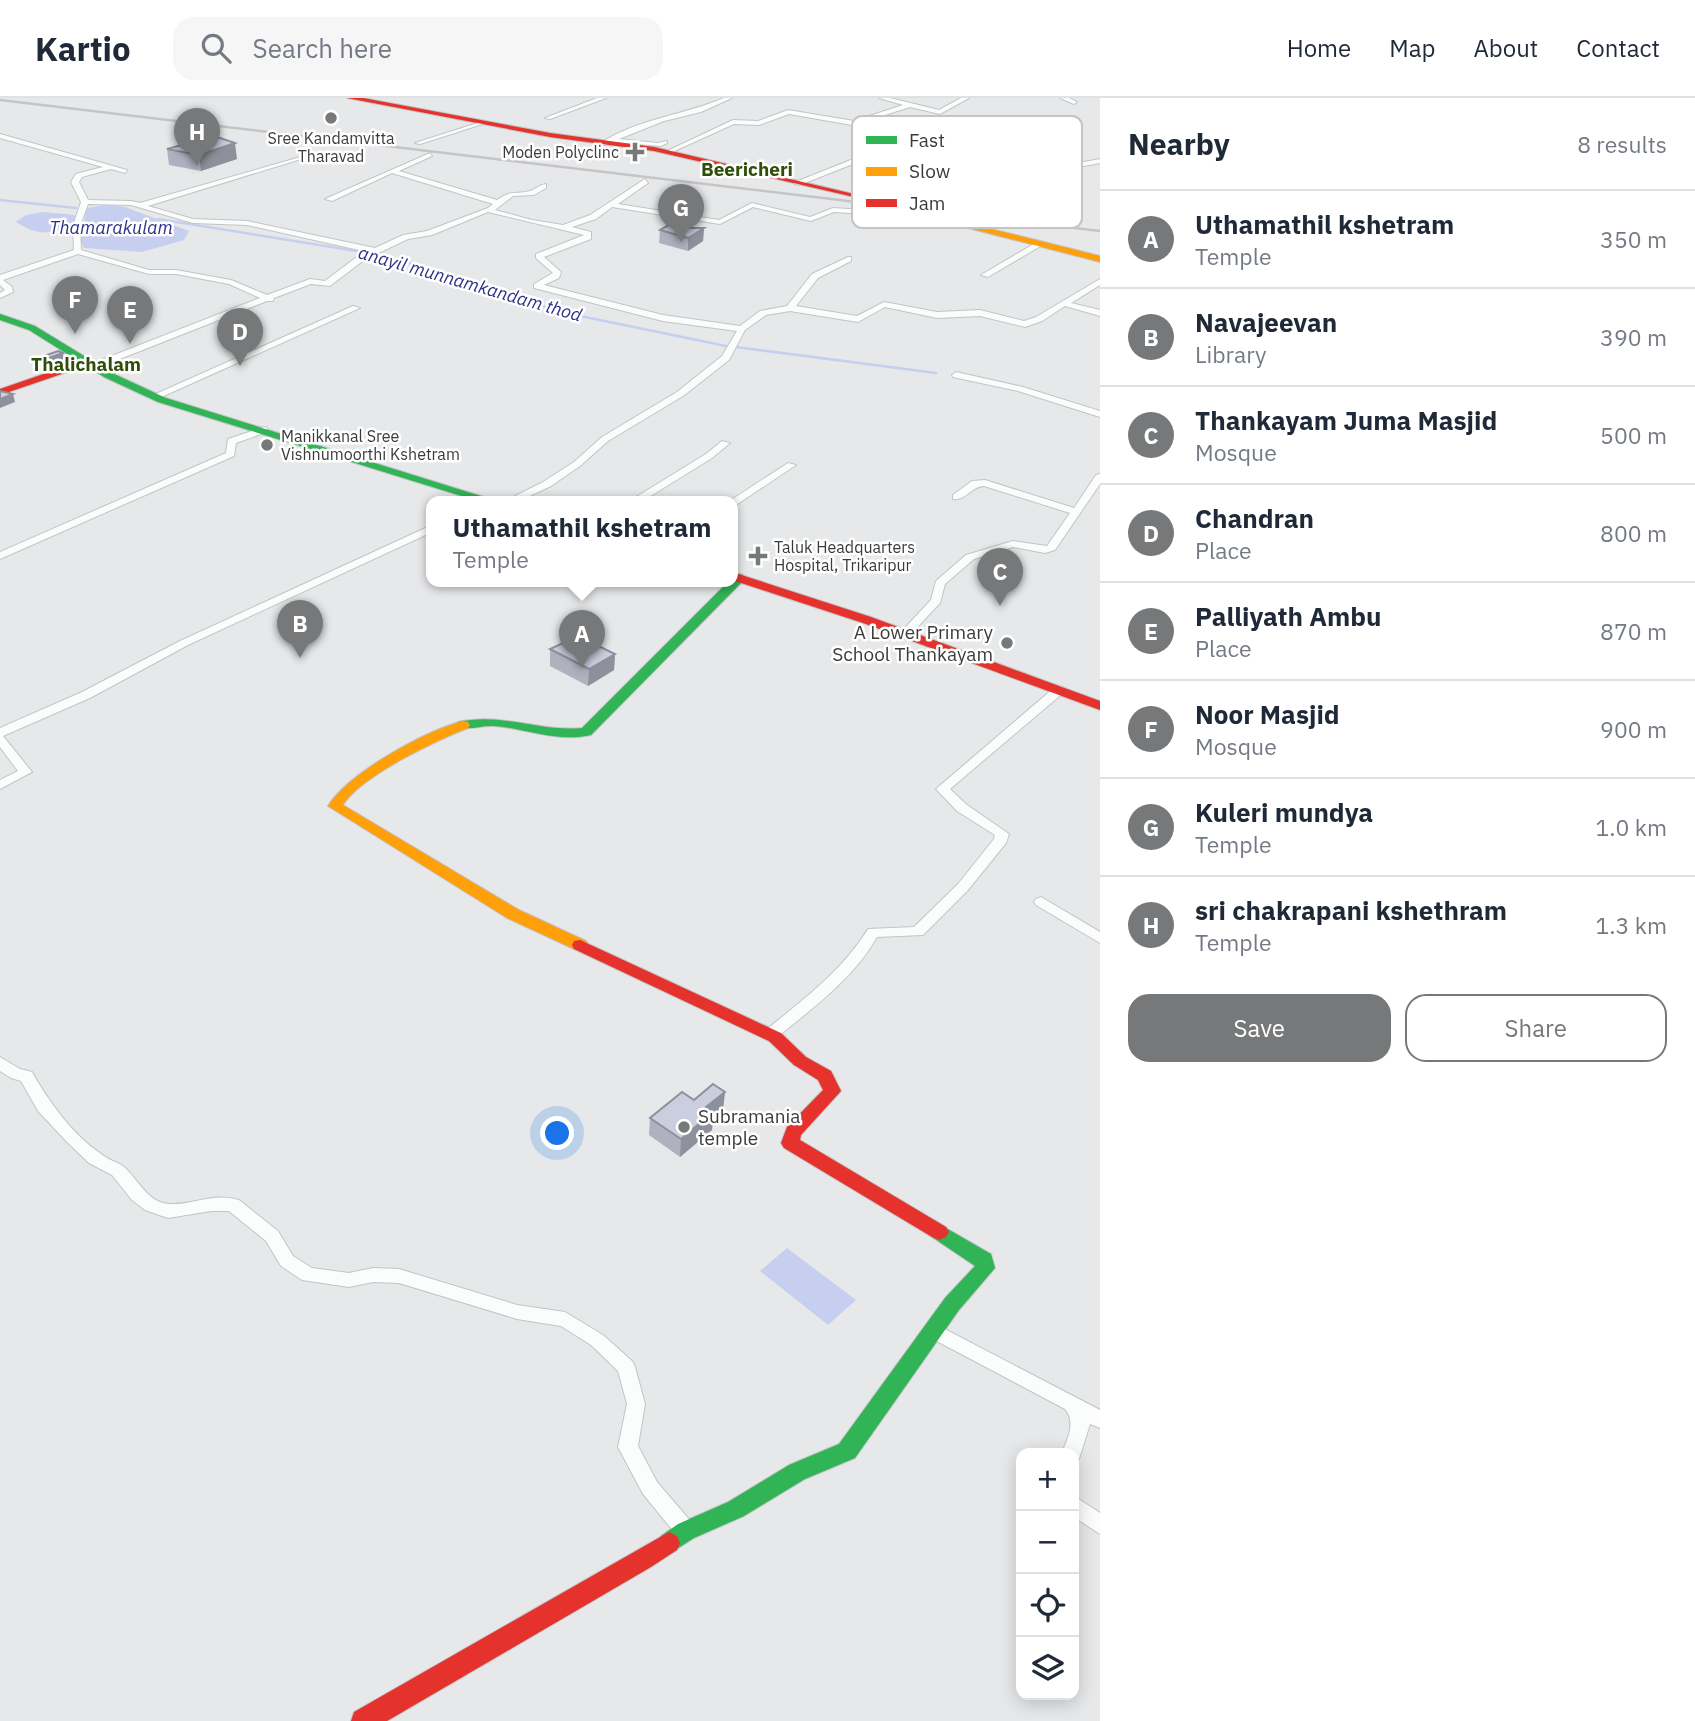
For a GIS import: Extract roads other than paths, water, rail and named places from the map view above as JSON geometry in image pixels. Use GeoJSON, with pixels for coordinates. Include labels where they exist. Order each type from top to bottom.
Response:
{"type":"FeatureCollection","features":[{"type":"Feature","properties":{"kind":"main road"},"geometry":{"type":"LineString","coordinates":[[351,98],[602,142],[667,147],[797,183],[852,195]]}},
{"type":"Feature","properties":{"kind":"main road"},"geometry":{"type":"LineString","coordinates":[[972,228],[1100,259]]}},
{"type":"Feature","properties":{"kind":"main road"},"geometry":{"type":"LineString","coordinates":[[0,317],[32,328],[130,387],[154,397],[471,496]]}},
{"type":"Feature","properties":{"kind":"main road"},"geometry":{"type":"LineString","coordinates":[[0,392],[90,364]]}},
{"type":"Feature","properties":{"kind":"main road"},"geometry":{"type":"LineString","coordinates":[[738,578],[905,634],[1100,706]]}},
{"type":"Feature","properties":{"kind":"main road"},"geometry":{"type":"LineString","coordinates":[[363,1721],[512,1637],[565,1603],[635,1567],[687,1531],[736,1509],[797,1472],[847,1451],[935,1332],[952,1304],[985,1269],[984,1259],[790,1143],[793,1132],[832,1091],[832,1084],[771,1034],[539,926],[511,916],[474,888],[394,844],[335,806],[336,801],[361,779],[430,740],[478,721],[492,719],[555,735],[586,733],[726,587]]}},
{"type":"Feature","properties":{"kind":"street"},"geometry":{"type":"LineString","coordinates":[[548,118],[603,98]]}},
{"type":"Feature","properties":{"kind":"street"},"geometry":{"type":"LineString","coordinates":[[602,142],[662,119],[699,111],[729,98]]}},
{"type":"Feature","properties":{"kind":"street"},"geometry":{"type":"LineString","coordinates":[[882,98],[940,112],[966,98]]}},
{"type":"Feature","properties":{"kind":"street"},"geometry":{"type":"LineString","coordinates":[[1063,98],[1074,102]]}},
{"type":"Feature","properties":{"kind":"street"},"geometry":{"type":"LineString","coordinates":[[876,116],[908,105]]}},
{"type":"Feature","properties":{"kind":"street"},"geometry":{"type":"LineString","coordinates":[[667,147],[733,122],[759,123],[788,112],[852,123]]}},
{"type":"Feature","properties":{"kind":"street"},"geometry":{"type":"LineString","coordinates":[[418,143],[486,122]]}},
{"type":"Feature","properties":{"kind":"street"},"geometry":{"type":"LineString","coordinates":[[0,136],[125,171]]}},
{"type":"Feature","properties":{"kind":"street"},"geometry":{"type":"LineString","coordinates":[[142,205],[309,155]]}},
{"type":"Feature","properties":{"kind":"street"},"geometry":{"type":"LineString","coordinates":[[329,199],[430,155]]}},
{"type":"Feature","properties":{"kind":"street"},"geometry":{"type":"LineString","coordinates":[[797,183],[852,161]]}},
{"type":"Feature","properties":{"kind":"street"},"geometry":{"type":"LineString","coordinates":[[1082,164],[1100,161]]}},
{"type":"Feature","properties":{"kind":"street"},"geometry":{"type":"LineString","coordinates":[[85,202],[75,182],[79,176],[111,167]]}},
{"type":"Feature","properties":{"kind":"street"},"geometry":{"type":"LineString","coordinates":[[392,171],[498,203]]}},
{"type":"Feature","properties":{"kind":"street"},"geometry":{"type":"LineString","coordinates":[[564,227],[593,217],[645,181]]}},
{"type":"Feature","properties":{"kind":"street"},"geometry":{"type":"LineString","coordinates":[[90,364],[270,299],[310,281],[322,285],[330,282],[373,253],[406,237],[429,233],[488,210],[511,194],[531,193],[543,186]]}},
{"type":"Feature","properties":{"kind":"street"},"geometry":{"type":"LineString","coordinates":[[85,202],[107,201],[142,205],[194,221],[247,223],[373,253]]}},
{"type":"Feature","properties":{"kind":"street"},"geometry":{"type":"LineString","coordinates":[[78,251],[75,243],[79,215],[85,202]]}},
{"type":"Feature","properties":{"kind":"street"},"geometry":{"type":"LineString","coordinates":[[611,205],[720,222]]}},
{"type":"Feature","properties":{"kind":"street"},"geometry":{"type":"LineString","coordinates":[[702,230],[752,205],[811,219],[834,210],[852,211]]}},
{"type":"Feature","properties":{"kind":"street"},"geometry":{"type":"LineString","coordinates":[[488,210],[588,234],[588,237],[539,256],[557,272],[556,276],[537,286],[656,316],[742,329]]}},
{"type":"Feature","properties":{"kind":"street"},"geometry":{"type":"LineString","coordinates":[[985,275],[1040,244]]}},
{"type":"Feature","properties":{"kind":"street"},"geometry":{"type":"LineString","coordinates":[[0,296],[9,292],[9,289],[0,280],[78,251],[149,272],[189,273],[231,282],[270,299]]}},
{"type":"Feature","properties":{"kind":"street"},"geometry":{"type":"LineString","coordinates":[[790,309],[815,276],[848,259]]}},
{"type":"Feature","properties":{"kind":"street"},"geometry":{"type":"LineString","coordinates":[[521,496],[547,484],[577,464],[605,439],[680,394],[726,358],[742,329],[763,313],[790,309],[858,319],[867,317],[884,304],[937,315],[980,313],[1017,324],[1039,318],[1100,281]]}},
{"type":"Feature","properties":{"kind":"street"},"geometry":{"type":"LineString","coordinates":[[1063,303],[1100,313]]}},
{"type":"Feature","properties":{"kind":"street"},"geometry":{"type":"LineString","coordinates":[[154,397],[356,307]]}},
{"type":"Feature","properties":{"kind":"street"},"geometry":{"type":"LineString","coordinates":[[956,375],[1020,389],[1100,414]]}},
{"type":"Feature","properties":{"kind":"street"},"geometry":{"type":"LineString","coordinates":[[0,556],[166,480],[231,454],[231,441],[264,430]]}},
{"type":"Feature","properties":{"kind":"street"},"geometry":{"type":"LineString","coordinates":[[643,496],[709,456],[725,443]]}},
{"type":"Feature","properties":{"kind":"street"},"geometry":{"type":"LineString","coordinates":[[738,500],[791,465]]}},
{"type":"Feature","properties":{"kind":"street"},"geometry":{"type":"LineString","coordinates":[[905,634],[936,601],[940,583],[960,564],[1001,546],[1013,544],[1045,550],[1051,548],[1100,477]]}},
{"type":"Feature","properties":{"kind":"street"},"geometry":{"type":"LineString","coordinates":[[957,497],[976,483],[985,483],[1076,512]]}},
{"type":"Feature","properties":{"kind":"street"},"geometry":{"type":"LineString","coordinates":[[0,733],[86,695],[184,643],[426,531]]}},
{"type":"Feature","properties":{"kind":"street"},"geometry":{"type":"LineString","coordinates":[[771,1034],[844,970],[859,954],[873,932],[918,932],[962,887],[1002,834],[962,808],[942,789],[1059,690]]}},
{"type":"Feature","properties":{"kind":"street"},"geometry":{"type":"LineString","coordinates":[[0,738],[26,772],[0,785]]}},
{"type":"Feature","properties":{"kind":"street"},"geometry":{"type":"LineString","coordinates":[[1041,902],[1100,939]]}},
{"type":"Feature","properties":{"kind":"street"},"geometry":{"type":"LineString","coordinates":[[0,1063],[16,1074],[26,1076],[44,1107],[73,1138],[95,1159],[118,1171],[138,1195],[151,1205],[169,1212],[211,1204],[233,1205],[272,1236],[287,1261],[308,1275],[349,1280],[373,1275],[399,1276],[517,1312],[565,1319],[597,1340],[626,1367],[636,1404],[628,1447],[650,1488],[687,1531]]}},
{"type":"Feature","properties":{"kind":"street"},"geometry":{"type":"LineString","coordinates":[[935,1332],[1100,1420]]}},
{"type":"Feature","properties":{"kind":"street"},"geometry":{"type":"LineString","coordinates":[[1072,1403],[1079,1410],[1083,1422],[1074,1448]]}},
{"type":"Feature","properties":{"kind":"street"},"geometry":{"type":"LineString","coordinates":[[1079,1509],[1100,1525]]}},
{"type":"Feature","properties":{"kind":"water","name":"Thamarakulam"},"geometry":{"type":"Polygon","coordinates":[[[107,205],[125,207],[189,231],[184,240],[142,252],[84,248],[80,239],[87,208],[107,205]]]}},
{"type":"Feature","properties":{"kind":"water"},"geometry":{"type":"Polygon","coordinates":[[[43,212],[75,215],[74,222],[51,232],[38,232],[16,222],[26,215],[43,212]]]}},
{"type":"Feature","properties":{"kind":"water"},"geometry":{"type":"Polygon","coordinates":[[[787,1248],[856,1300],[828,1325],[760,1271],[787,1248]]]}},
{"type":"Feature","properties":{"kind":"waterway"},"geometry":{"type":"LineString","coordinates":[[0,200],[76,208]]}},
{"type":"Feature","properties":{"kind":"waterway","name":"anayil munnamkandam thod"},"geometry":{"type":"LineString","coordinates":[[158,219],[381,255],[500,289],[556,311],[726,346]]}},
{"type":"Feature","properties":{"kind":"waterway","name":"anayil munnamkandam thod"},"geometry":{"type":"LineString","coordinates":[[736,347],[936,373]]}},
{"type":"Feature","properties":{"kind":"railway"},"geometry":{"type":"LineString","coordinates":[[0,100],[852,201]]}},
{"type":"Feature","properties":{"kind":"railway"},"geometry":{"type":"LineString","coordinates":[[1075,228],[1100,231]]}},
{"type":"Feature","properties":{"kind":"place","name":"Sree Kandamvitta Tharavad"},"geometry":{"type":"Point","coordinates":[331,118]}},
{"type":"Feature","properties":{"kind":"place","name":"Moden Polyclinc"},"geometry":{"type":"Point","coordinates":[635,152]}},
{"type":"Feature","properties":{"kind":"place","name":"sri chakrapani kshethram"},"geometry":{"type":"Point","coordinates":[197,166]}},
{"type":"Feature","properties":{"kind":"place","name":"Kuleri mundya"},"geometry":{"type":"Point","coordinates":[681,242]}},
{"type":"Feature","properties":{"kind":"place","name":"Noor Masjid"},"geometry":{"type":"Point","coordinates":[75,334]}},
{"type":"Feature","properties":{"kind":"place","name":"Palliyath Ambu"},"geometry":{"type":"Point","coordinates":[130,344]}},
{"type":"Feature","properties":{"kind":"place","name":"Chandran"},"geometry":{"type":"Point","coordinates":[240,366]}},
{"type":"Feature","properties":{"kind":"place","name":"Manikkanal Sree Vishnumoorthi Kshetram"},"geometry":{"type":"Point","coordinates":[267,445]}},
{"type":"Feature","properties":{"kind":"place","name":"Taluk Headquarters Hospital, Trikaripur"},"geometry":{"type":"Point","coordinates":[758,556]}},
{"type":"Feature","properties":{"kind":"place","name":"Thankayam Juma Masjid"},"geometry":{"type":"Point","coordinates":[1000,606]}},
{"type":"Feature","properties":{"kind":"place","name":"A Lower Primary School Thankayam"},"geometry":{"type":"Point","coordinates":[1007,643]}},
{"type":"Feature","properties":{"kind":"place","name":"Navajeevan"},"geometry":{"type":"Point","coordinates":[300,658]}},
{"type":"Feature","properties":{"kind":"place","name":"Uthamathil kshetram"},"geometry":{"type":"Point","coordinates":[582,668]}},
{"type":"Feature","properties":{"kind":"place","name":"Subramania temple"},"geometry":{"type":"Point","coordinates":[684,1127]}},
{"type":"Feature","properties":{"kind":"district","name":"Beericheri"},"geometry":{"type":"Point","coordinates":[747,169]}},
{"type":"Feature","properties":{"kind":"district","name":"Thalichalam"},"geometry":{"type":"Point","coordinates":[86,364]}}]}
